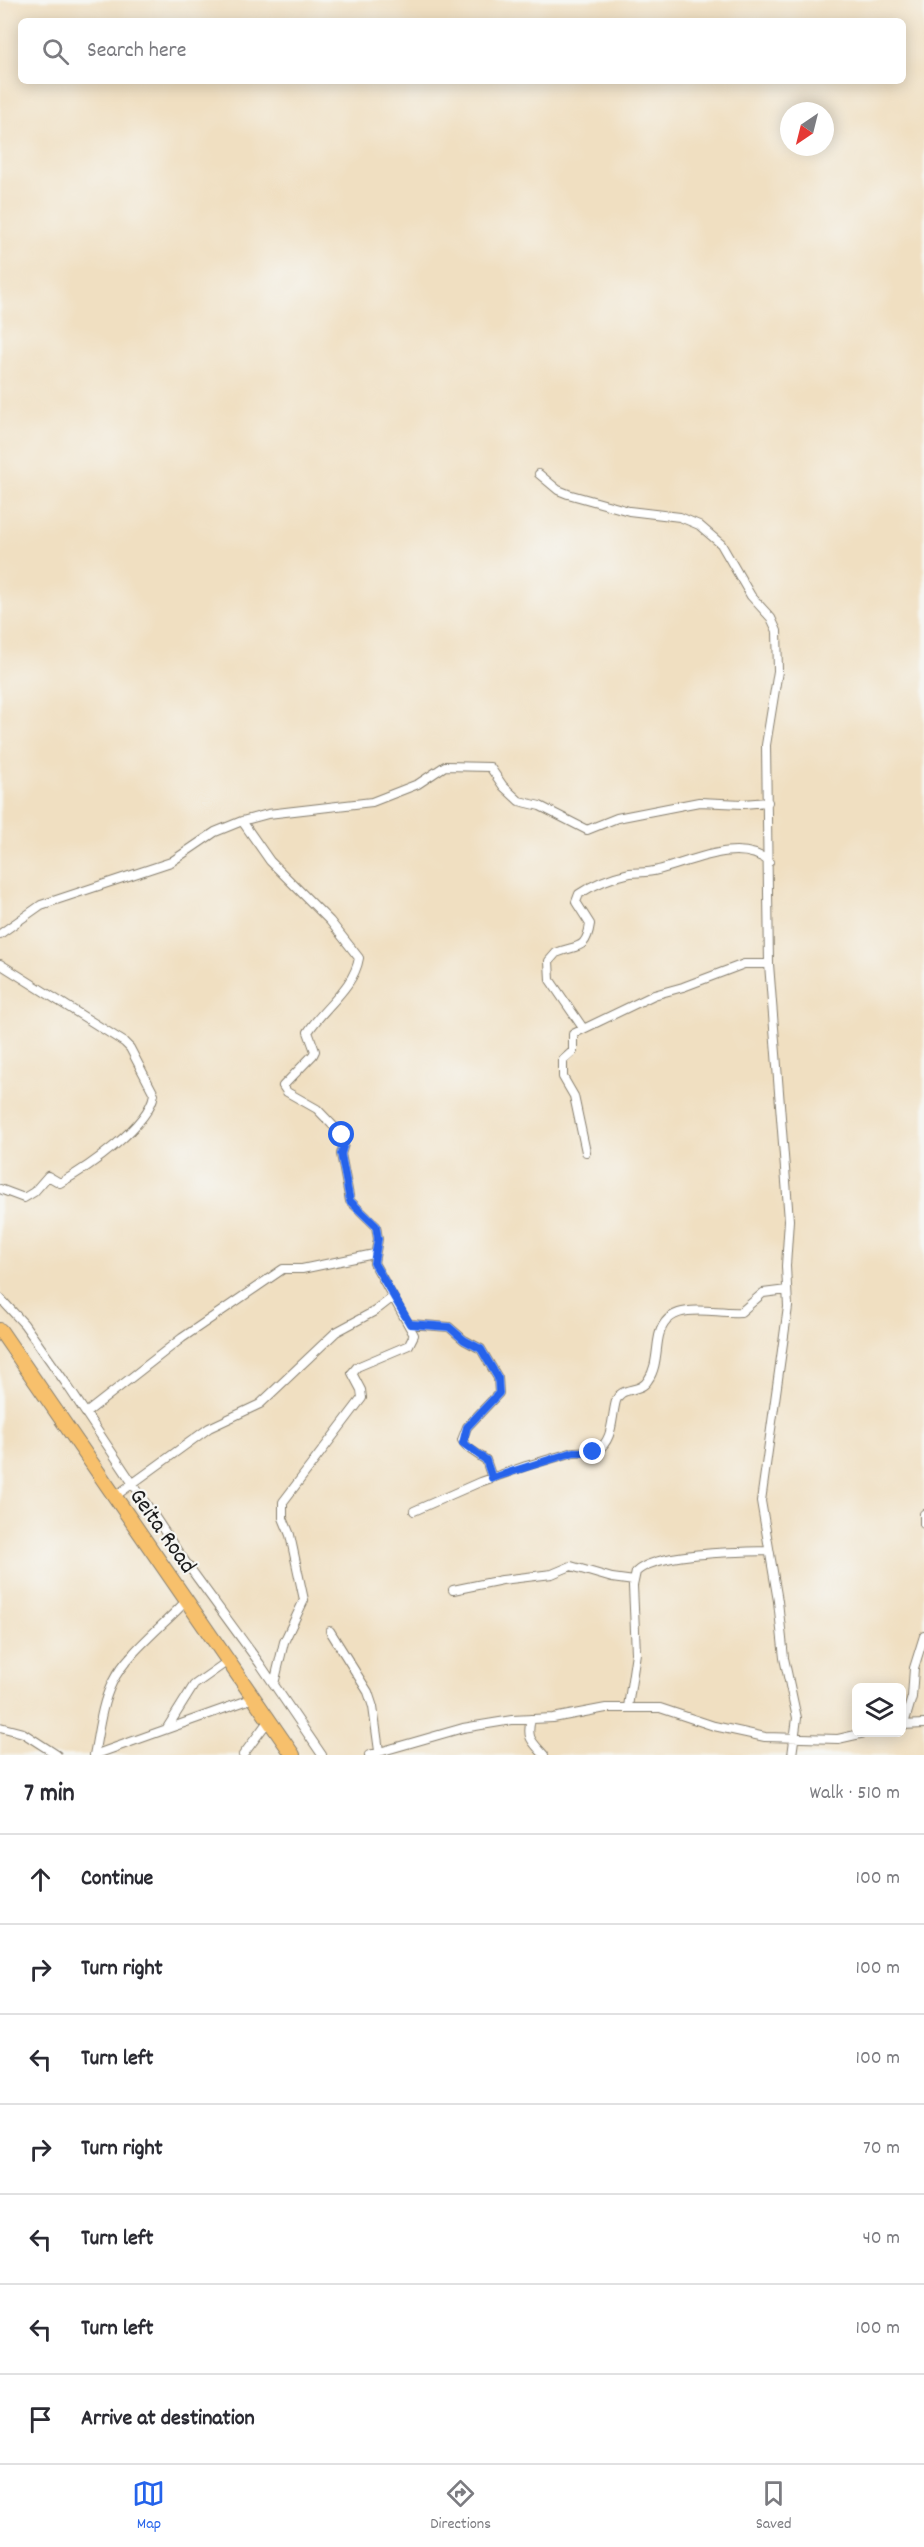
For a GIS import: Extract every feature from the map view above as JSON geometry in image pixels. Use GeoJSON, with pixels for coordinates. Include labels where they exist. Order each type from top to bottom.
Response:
{"type":"FeatureCollection","features":[{"type":"Feature","properties":{"kind":"highway","name":"Geita Road"},"geometry":{"type":"LineString","coordinates":[[0,1330],[293,1755]]}},
{"type":"Feature","properties":{"kind":"street"},"geometry":{"type":"LineString","coordinates":[[539,474],[558,490],[568,494],[629,510],[680,517],[709,532],[721,544],[751,596],[771,618],[777,631],[778,671],[767,730],[769,964],[789,1220],[788,1307],[770,1449],[761,1492],[784,1658],[795,1702],[796,1737],[792,1755]]}},
{"type":"Feature","properties":{"kind":"street"},"geometry":{"type":"LineString","coordinates":[[0,934],[41,905],[171,862],[215,832],[242,820],[268,814],[372,802],[418,784],[445,766],[490,767],[503,786],[519,801],[540,806],[587,830],[617,818],[699,801],[743,804],[768,802]]}},
{"type":"Feature","properties":{"kind":"street"},"geometry":{"type":"LineString","coordinates":[[242,820],[270,861],[330,921],[359,958],[356,969],[308,1032],[315,1052],[283,1086],[287,1092],[317,1109],[342,1135],[344,1144],[341,1154],[350,1201],[372,1221],[378,1231],[374,1254],[377,1271],[410,1324],[414,1335],[409,1345],[357,1367],[352,1373],[362,1390],[362,1398],[357,1408],[283,1502],[283,1518],[290,1535],[304,1600],[284,1642],[274,1684]]}},
{"type":"Feature","properties":{"kind":"street"},"geometry":{"type":"LineString","coordinates":[[583,1028],[571,1006],[550,980],[548,968],[556,953],[578,947],[586,939],[590,924],[576,902],[579,894],[611,878],[658,870],[712,854],[758,854],[769,862]]}},
{"type":"Feature","properties":{"kind":"street"},"geometry":{"type":"LineString","coordinates":[[0,964],[124,1042],[130,1048],[154,1094],[147,1110],[126,1135],[109,1152],[87,1167],[60,1183],[48,1176],[34,1192],[24,1198],[0,1189]]}},
{"type":"Feature","properties":{"kind":"street"},"geometry":{"type":"LineString","coordinates":[[586,1152],[577,1108],[563,1077],[562,1063],[573,1051],[573,1034],[654,995],[683,987],[712,974],[744,964],[769,964]]}},
{"type":"Feature","properties":{"kind":"street"},"geometry":{"type":"LineString","coordinates":[[86,1413],[174,1343],[283,1269],[307,1268],[374,1254]]}},
{"type":"Feature","properties":{"kind":"street"},"geometry":{"type":"LineString","coordinates":[[414,1512],[492,1478],[564,1455],[597,1451],[603,1447],[608,1438],[617,1397],[624,1391],[640,1389],[649,1380],[655,1363],[660,1327],[668,1316],[686,1311],[741,1312],[763,1293],[788,1290]]}},
{"type":"Feature","properties":{"kind":"street"},"geometry":{"type":"LineString","coordinates":[[114,1497],[209,1428],[260,1404],[336,1332],[375,1311],[393,1297]]}},
{"type":"Feature","properties":{"kind":"street"},"geometry":{"type":"LineString","coordinates":[[0,1298],[24,1324],[179,1553],[274,1684],[322,1755]]}},
{"type":"Feature","properties":{"kind":"street"},"geometry":{"type":"LineString","coordinates":[[410,1324],[449,1327],[464,1340],[481,1349],[493,1365],[500,1386],[499,1393],[467,1427],[462,1440],[468,1448],[486,1460],[492,1478]]}},
{"type":"Feature","properties":{"kind":"street"},"geometry":{"type":"LineString","coordinates":[[924,1514],[924,1524]]}},
{"type":"Feature","properties":{"kind":"street"},"geometry":{"type":"LineString","coordinates":[[628,1707],[636,1653],[634,1581],[640,1569],[695,1554],[769,1551]]}},
{"type":"Feature","properties":{"kind":"street"},"geometry":{"type":"LineString","coordinates":[[453,1590],[502,1580],[552,1574],[571,1566],[612,1578],[634,1581]]}},
{"type":"Feature","properties":{"kind":"street"},"geometry":{"type":"LineString","coordinates":[[186,1602],[124,1665],[112,1682],[103,1709],[94,1755],[254,1698]]}},
{"type":"Feature","properties":{"kind":"street"},"geometry":{"type":"LineString","coordinates":[[330,1631],[368,1692],[373,1707],[379,1751]]}},
{"type":"Feature","properties":{"kind":"street"},"geometry":{"type":"LineString","coordinates":[[906,1716],[912,1697],[914,1668],[924,1636]]}},
{"type":"Feature","properties":{"kind":"street"},"geometry":{"type":"LineString","coordinates":[[167,1728],[194,1685],[228,1661]]}},
{"type":"Feature","properties":{"kind":"street"},"geometry":{"type":"LineString","coordinates":[[369,1755],[463,1728],[553,1718],[593,1709],[628,1707],[660,1708],[714,1726],[753,1735],[838,1739],[852,1736]]}},
{"type":"Feature","properties":{"kind":"street"},"geometry":{"type":"LineString","coordinates":[[531,1719],[528,1730],[529,1741],[544,1755]]}},
{"type":"Feature","properties":{"kind":"street"},"geometry":{"type":"LineString","coordinates":[[243,1755],[269,1720]]}},
{"type":"Feature","properties":{"kind":"street"},"geometry":{"type":"LineString","coordinates":[[906,1725],[924,1724]]}},
{"type":"Feature","properties":{"kind":"street"},"geometry":{"type":"LineString","coordinates":[[0,1727],[23,1733],[57,1755]]}},
{"type":"Feature","properties":{"kind":"route"},"geometry":{"type":"LineString","coordinates":[[342,1135],[344,1144],[341,1154],[347,1193],[353,1206],[376,1226],[378,1239],[375,1246],[374,1263],[387,1289],[410,1324],[425,1327],[449,1327],[468,1343],[481,1349],[493,1365],[500,1386],[499,1393],[488,1401],[480,1414],[467,1427],[463,1443],[483,1456],[492,1478],[574,1452],[593,1452]]}}]}
